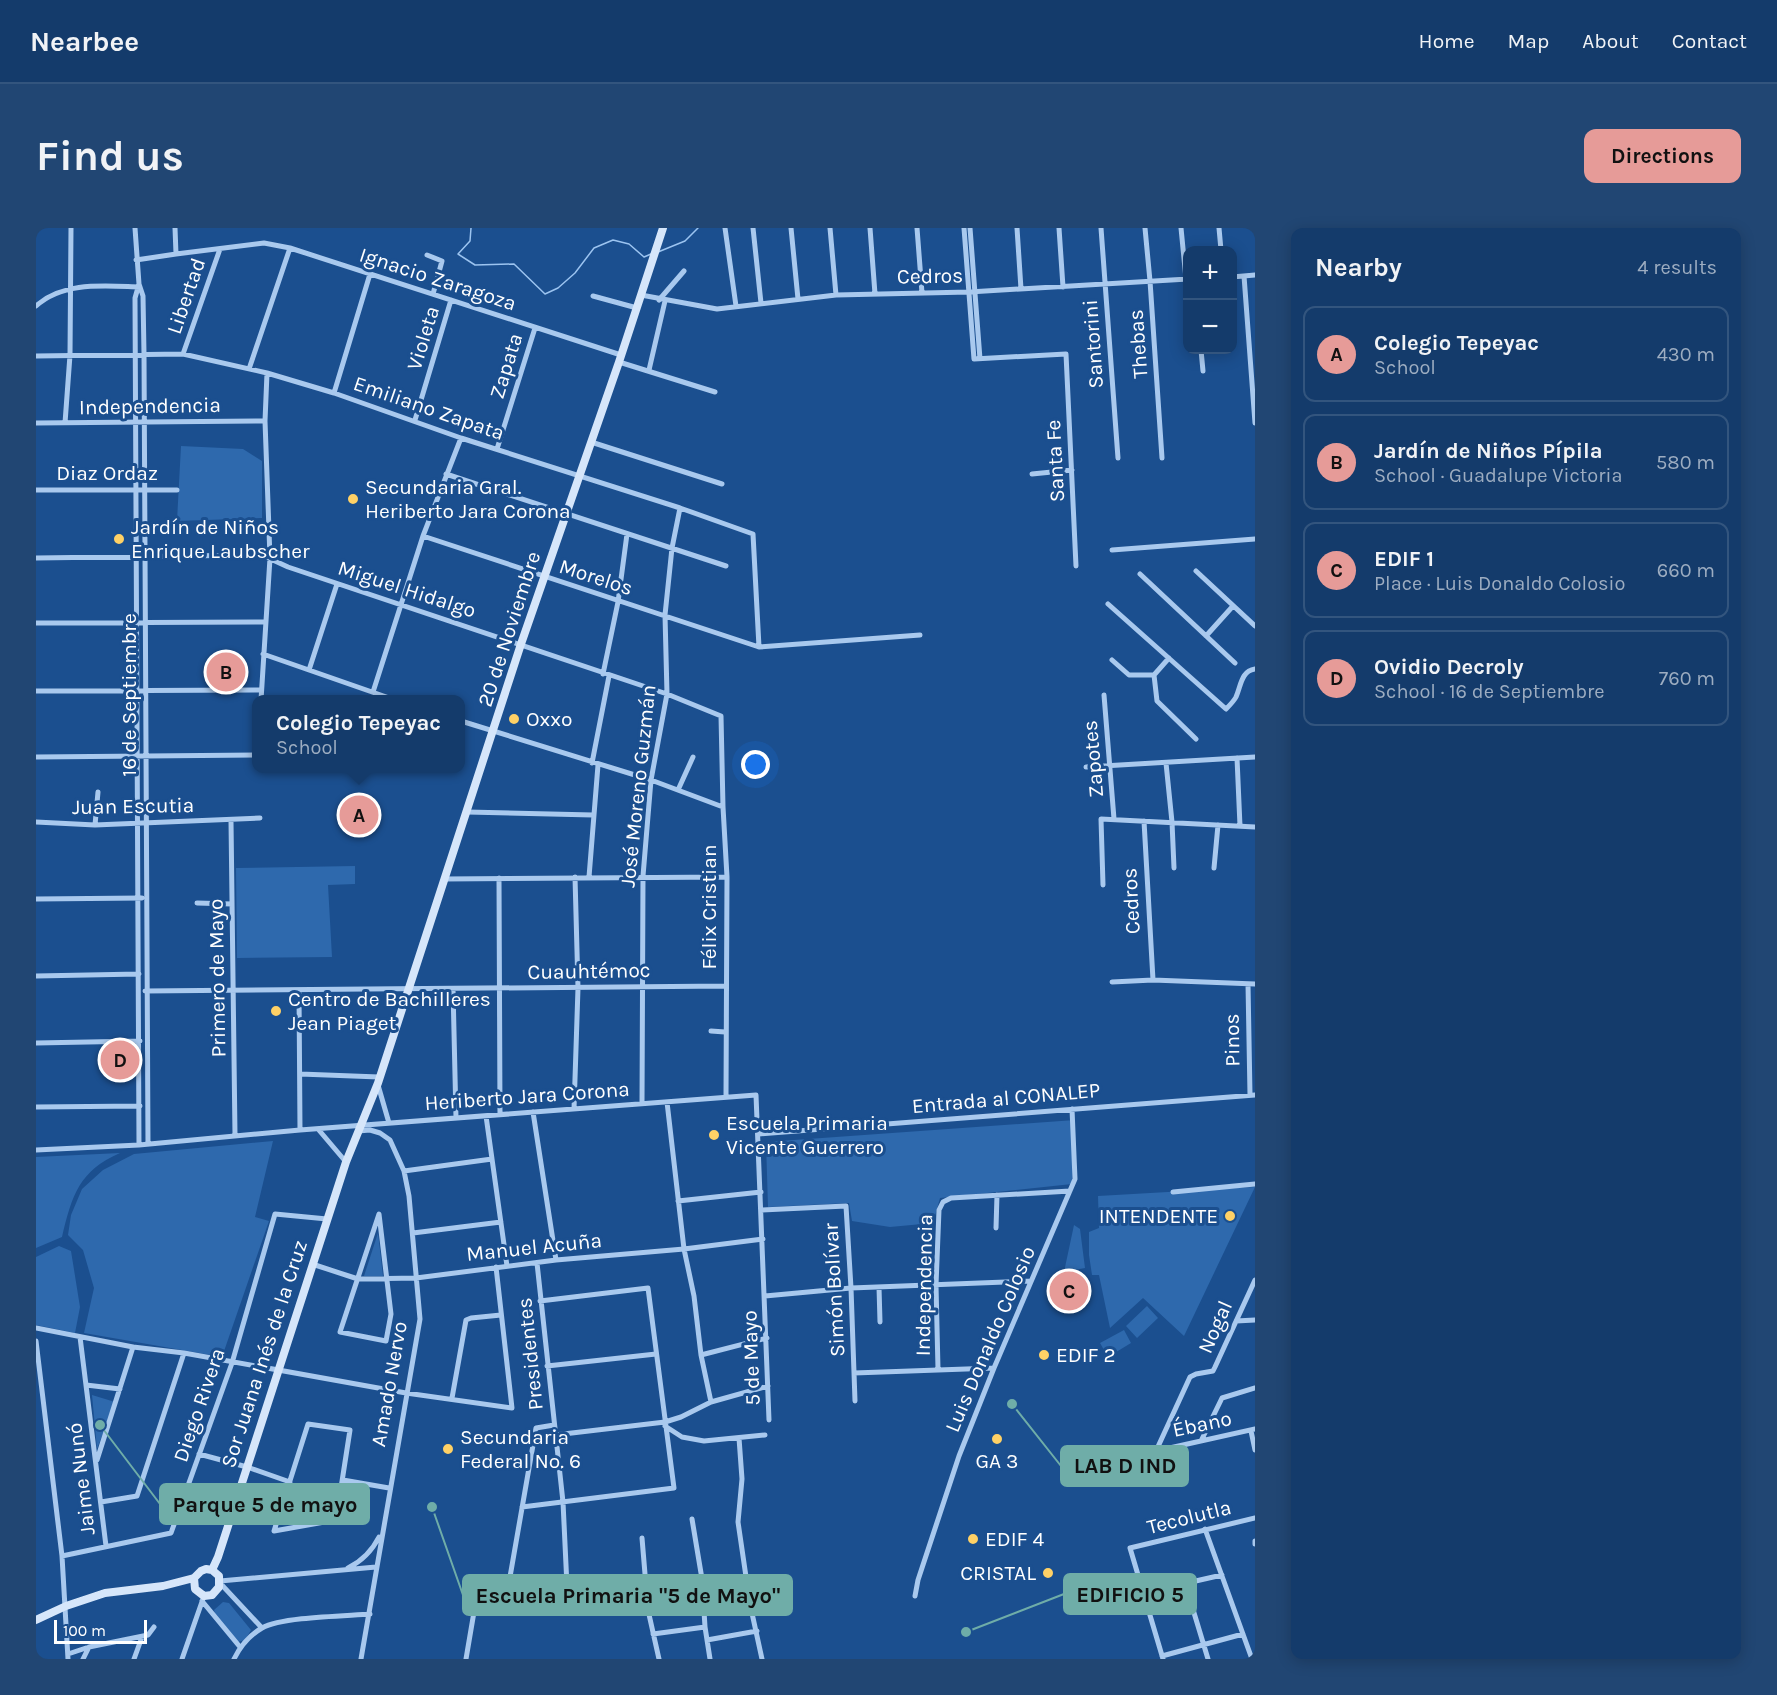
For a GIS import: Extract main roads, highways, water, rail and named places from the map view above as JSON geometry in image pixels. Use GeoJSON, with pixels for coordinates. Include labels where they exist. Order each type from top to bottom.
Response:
{"type":"FeatureCollection","features":[{"type":"Feature","properties":{"kind":"main road","name":"20 de Noviembre"},"geometry":{"type":"LineString","coordinates":[[360,1128],[494,732],[521,644],[663,228]]}},
{"type":"Feature","properties":{"kind":"main road","name":"Sor Juana Inés de la Cruz"},"geometry":{"type":"LineString","coordinates":[[212,1570],[346,1162],[360,1128]]}},
{"type":"Feature","properties":{"kind":"main road"},"geometry":{"type":"LineString","coordinates":[[36,1620],[66,1606],[105,1593],[163,1586],[194,1578],[201,1570],[212,1570],[219,1576],[220,1582],[216,1592],[203,1598],[195,1589],[194,1578]]}},
{"type":"Feature","properties":{"kind":"waterway"},"geometry":{"type":"LineString","coordinates":[[471,228],[470,241],[458,254],[475,265],[514,264],[545,294],[558,288],[575,273],[594,248],[613,240],[629,244],[644,257],[651,254]]}},
{"type":"Feature","properties":{"kind":"waterway"},"geometry":{"type":"LineString","coordinates":[[658,252],[685,241],[698,228]]}},
{"type":"Feature","properties":{"kind":"place","name":"Secundaria Gral. Heriberto Jara Corona"},"geometry":{"type":"Point","coordinates":[353,499]}},
{"type":"Feature","properties":{"kind":"place","name":"Jardín de Niños Enrique Laubscher"},"geometry":{"type":"Point","coordinates":[119,539]}},
{"type":"Feature","properties":{"kind":"place","name":"Jardín de Niños Pípila"},"geometry":{"type":"Point","coordinates":[226,672]}},
{"type":"Feature","properties":{"kind":"place","name":"Oxxo"},"geometry":{"type":"Point","coordinates":[514,719]}},
{"type":"Feature","properties":{"kind":"place","name":"Colegio Tepeyac"},"geometry":{"type":"Point","coordinates":[359,815]}},
{"type":"Feature","properties":{"kind":"place","name":"Centro de Bachilleres Jean Piaget"},"geometry":{"type":"Point","coordinates":[276,1011]}},
{"type":"Feature","properties":{"kind":"place","name":"Ovidio Decroly"},"geometry":{"type":"Point","coordinates":[120,1060]}},
{"type":"Feature","properties":{"kind":"place","name":"Escuela Primaria Vicente Guerrero"},"geometry":{"type":"Point","coordinates":[714,1135]}},
{"type":"Feature","properties":{"kind":"place","name":"INTENDENTE"},"geometry":{"type":"Point","coordinates":[1230,1216]}},
{"type":"Feature","properties":{"kind":"place","name":"EDIF 1"},"geometry":{"type":"Point","coordinates":[1069,1291]}},
{"type":"Feature","properties":{"kind":"place","name":"EDIF 2"},"geometry":{"type":"Point","coordinates":[1044,1355]}},
{"type":"Feature","properties":{"kind":"place","name":"LAB D IND"},"geometry":{"type":"Point","coordinates":[1012,1404]}},
{"type":"Feature","properties":{"kind":"place","name":"Parque 5 de mayo"},"geometry":{"type":"Point","coordinates":[100,1425]}},
{"type":"Feature","properties":{"kind":"place","name":"GA 3"},"geometry":{"type":"Point","coordinates":[997,1439]}},
{"type":"Feature","properties":{"kind":"place","name":"Secundaria Federal No. 6"},"geometry":{"type":"Point","coordinates":[448,1449]}},
{"type":"Feature","properties":{"kind":"place","name":"Escuela Primaria \"5 de Mayo\""},"geometry":{"type":"Point","coordinates":[432,1507]}},
{"type":"Feature","properties":{"kind":"place","name":"EDIF 4"},"geometry":{"type":"Point","coordinates":[973,1539]}},
{"type":"Feature","properties":{"kind":"place","name":"CRISTAL"},"geometry":{"type":"Point","coordinates":[1048,1573]}},
{"type":"Feature","properties":{"kind":"place","name":"EDIFICIO 5"},"geometry":{"type":"Point","coordinates":[966,1632]}}]}
